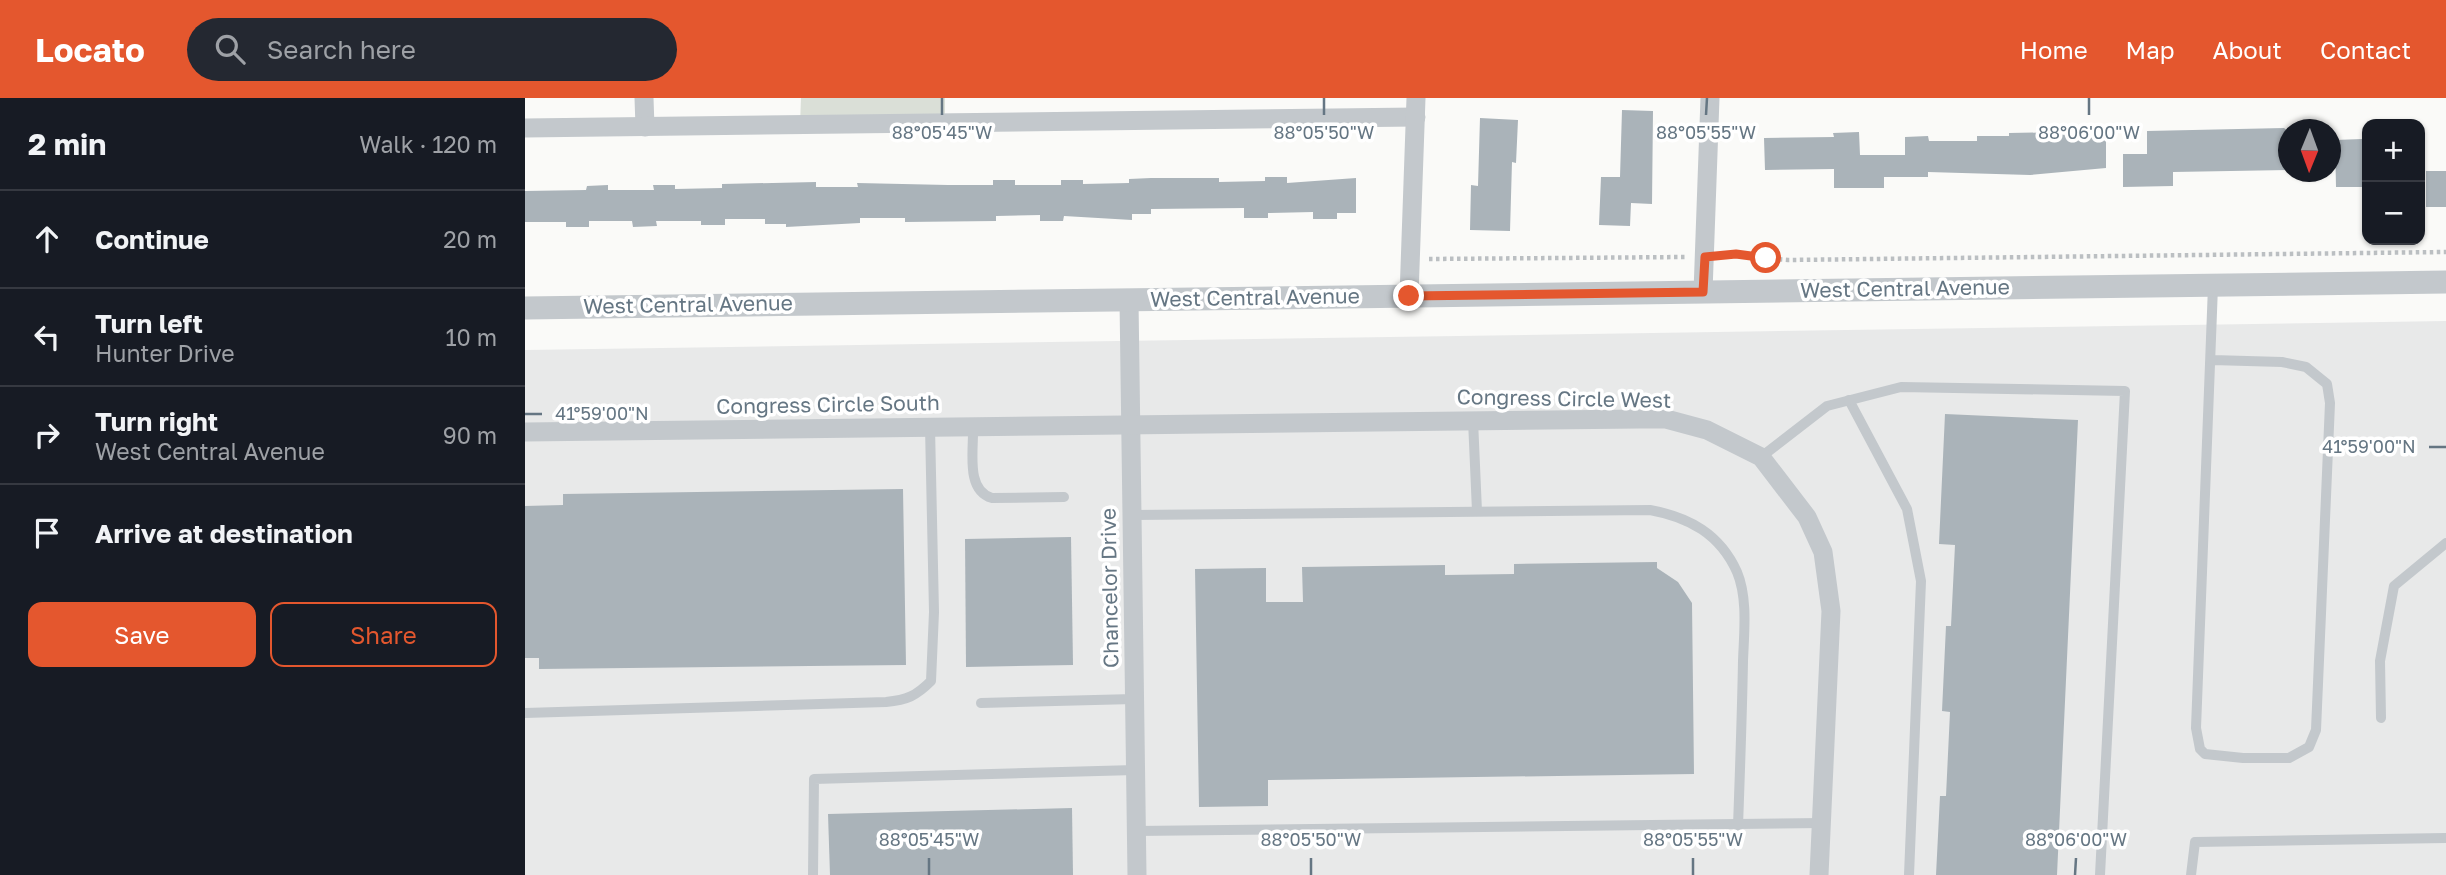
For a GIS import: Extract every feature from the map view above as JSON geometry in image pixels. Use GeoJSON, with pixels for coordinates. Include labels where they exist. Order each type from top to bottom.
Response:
{"type":"FeatureCollection","features":[{"type":"Feature","properties":{"kind":"street"},"geometry":{"type":"LineString","coordinates":[[644,98],[645,127]]}},
{"type":"Feature","properties":{"kind":"street"},"geometry":{"type":"LineString","coordinates":[[1703,292],[1710,98]]}},
{"type":"Feature","properties":{"kind":"street"},"geometry":{"type":"LineString","coordinates":[[525,128],[1416,108],[1409,296]]}},
{"type":"Feature","properties":{"kind":"street","name":"West Central Avenue"},"geometry":{"type":"LineString","coordinates":[[525,307],[2446,282]]}},
{"type":"Feature","properties":{"kind":"street","name":"Chancelor Drive"},"geometry":{"type":"LineString","coordinates":[[1129,300],[1137,875]]}},
{"type":"Feature","properties":{"kind":"street","name":"Congress Circle West"},"geometry":{"type":"LineString","coordinates":[[1131,424],[1666,419],[1707,430],[1761,457],[1807,517],[1823,552],[1828,581],[1831,611],[1819,875]]}},
{"type":"Feature","properties":{"kind":"street","name":"Congress Circle South"},"geometry":{"type":"LineString","coordinates":[[525,432],[1131,424]]}},
{"type":"Feature","properties":{"kind":"lane"},"geometry":{"type":"LineString","coordinates":[[2212,360],[2283,362],[2306,367],[2327,384],[2330,403],[2316,730],[2309,747],[2289,758],[2206,754],[2200,749],[2196,728],[2213,285]]}},
{"type":"Feature","properties":{"kind":"lane"},"geometry":{"type":"LineString","coordinates":[[1761,457],[1827,406],[1901,387],[2125,391],[2100,875]]}},
{"type":"Feature","properties":{"kind":"lane"},"geometry":{"type":"LineString","coordinates":[[1849,400],[1907,509],[1921,581],[1909,875]]}},
{"type":"Feature","properties":{"kind":"lane"},"geometry":{"type":"LineString","coordinates":[[1473,421],[1477,511]]}},
{"type":"Feature","properties":{"kind":"lane"},"geometry":{"type":"LineString","coordinates":[[974,426],[974,485],[981,495],[992,498],[1064,498]]}},
{"type":"Feature","properties":{"kind":"lane"},"geometry":{"type":"LineString","coordinates":[[525,713],[909,700],[931,681],[934,612],[930,427]]}},
{"type":"Feature","properties":{"kind":"lane"},"geometry":{"type":"LineString","coordinates":[[1132,514],[1650,510],[1689,521],[1714,538],[1727,553],[1741,584],[1744,624],[1738,827]]}},
{"type":"Feature","properties":{"kind":"lane"},"geometry":{"type":"LineString","coordinates":[[2381,718],[2380,661],[2394,586],[2446,543]]}},
{"type":"Feature","properties":{"kind":"lane"},"geometry":{"type":"LineString","coordinates":[[981,703],[1134,699]]}},
{"type":"Feature","properties":{"kind":"lane"},"geometry":{"type":"LineString","coordinates":[[813,875],[814,779],[1135,770]]}},
{"type":"Feature","properties":{"kind":"lane"},"geometry":{"type":"LineString","coordinates":[[1136,831],[1738,827],[1822,823]]}},
{"type":"Feature","properties":{"kind":"lane"},"geometry":{"type":"LineString","coordinates":[[2191,875],[2195,842],[2446,838]]}},
{"type":"Feature","properties":{"kind":"path"},"geometry":{"type":"LineString","coordinates":[[1411,259],[1705,257],[1736,254],[1788,260],[2446,252]]}},
{"type":"Feature","properties":{"kind":"shaded area"},"geometry":{"type":"Polygon","coordinates":[[[801,98],[945,98],[945,123],[800,125],[801,98]]]}},
{"type":"Feature","properties":{"kind":"shaded area"},"geometry":{"type":"Polygon","coordinates":[[[2446,321],[2446,875],[525,875],[525,350],[2446,321]]]}},
{"type":"Feature","properties":{"kind":"building"},"geometry":{"type":"Polygon","coordinates":[[[1622,110],[1653,111],[1652,204],[1631,203],[1630,226],[1599,225],[1601,177],[1620,177],[1622,110]]]}},
{"type":"Feature","properties":{"kind":"building"},"geometry":{"type":"Polygon","coordinates":[[[1480,118],[1518,120],[1516,163],[1512,162],[1510,231],[1470,230],[1471,185],[1478,186],[1480,118]]]}},
{"type":"Feature","properties":{"kind":"building"},"geometry":{"type":"Polygon","coordinates":[[[2278,128],[2278,170],[2173,172],[2173,186],[2123,187],[2123,154],[2147,154],[2147,131],[2278,128]]]}},
{"type":"Feature","properties":{"kind":"building"},"geometry":{"type":"Polygon","coordinates":[[[1859,132],[1860,155],[1905,155],[1905,137],[1928,136],[1929,141],[1977,141],[1977,136],[2009,136],[2009,133],[2075,132],[2075,138],[2106,137],[2106,168],[2030,175],[1928,172],[1928,177],[1884,177],[1884,188],[1834,188],[1834,169],[1765,170],[1764,138],[1834,137],[1833,133],[1859,132]]]}},
{"type":"Feature","properties":{"kind":"building"},"geometry":{"type":"Polygon","coordinates":[[[2362,139],[2362,187],[2336,187],[2336,182],[2341,182],[2341,140],[2362,139]]]}},
{"type":"Feature","properties":{"kind":"building"},"geometry":{"type":"Polygon","coordinates":[[[2426,171],[2446,171],[2446,207],[2426,207],[2426,171]]]}},
{"type":"Feature","properties":{"kind":"building"},"geometry":{"type":"Polygon","coordinates":[[[1265,177],[1287,177],[1287,183],[1356,178],[1356,213],[1337,213],[1337,219],[1313,219],[1313,212],[1268,213],[1268,218],[1244,218],[1244,208],[1151,209],[1151,214],[1132,214],[1132,220],[1064,216],[1063,221],[1040,221],[1040,215],[996,216],[996,221],[905,222],[905,218],[860,218],[860,223],[786,227],[786,224],[765,224],[765,219],[725,219],[725,225],[701,225],[701,221],[656,221],[657,226],[633,227],[632,221],[589,221],[589,227],[566,227],[566,222],[525,222],[525,191],[586,190],[587,186],[608,185],[608,190],[654,190],[653,185],[675,185],[675,189],[722,188],[722,184],[816,182],[816,187],[858,187],[857,183],[993,185],[993,180],[1015,180],[1015,185],[1061,185],[1061,180],[1083,180],[1083,184],[1129,183],[1129,179],[1151,178],[1219,178],[1219,182],[1265,181],[1265,177]]]}},
{"type":"Feature","properties":{"kind":"building"},"geometry":{"type":"Polygon","coordinates":[[[1945,414],[2078,420],[2057,875],[1936,875],[1940,796],[1946,796],[1950,712],[1942,711],[1946,626],[1951,626],[1955,545],[1939,544],[1945,414]]]}},
{"type":"Feature","properties":{"kind":"building"},"geometry":{"type":"Polygon","coordinates":[[[903,489],[906,665],[539,669],[539,658],[525,658],[525,506],[563,505],[563,494],[903,489]]]}},
{"type":"Feature","properties":{"kind":"building"},"geometry":{"type":"Polygon","coordinates":[[[1071,537],[1073,665],[966,667],[965,539],[1071,537]]]}},
{"type":"Feature","properties":{"kind":"building"},"geometry":{"type":"Polygon","coordinates":[[[1657,562],[1657,568],[1678,582],[1692,603],[1694,774],[1268,780],[1268,806],[1199,807],[1195,569],[1266,568],[1266,602],[1303,602],[1302,567],[1445,565],[1445,575],[1514,574],[1514,564],[1657,562]]]}},
{"type":"Feature","properties":{"kind":"building"},"geometry":{"type":"Polygon","coordinates":[[[1072,808],[1073,875],[830,875],[828,814],[1072,808]]]}},
{"type":"Feature","properties":{"kind":"route"},"geometry":{"type":"LineString","coordinates":[[1409,296],[1703,292],[1705,257],[1736,254],[1766,258]]}}]}
